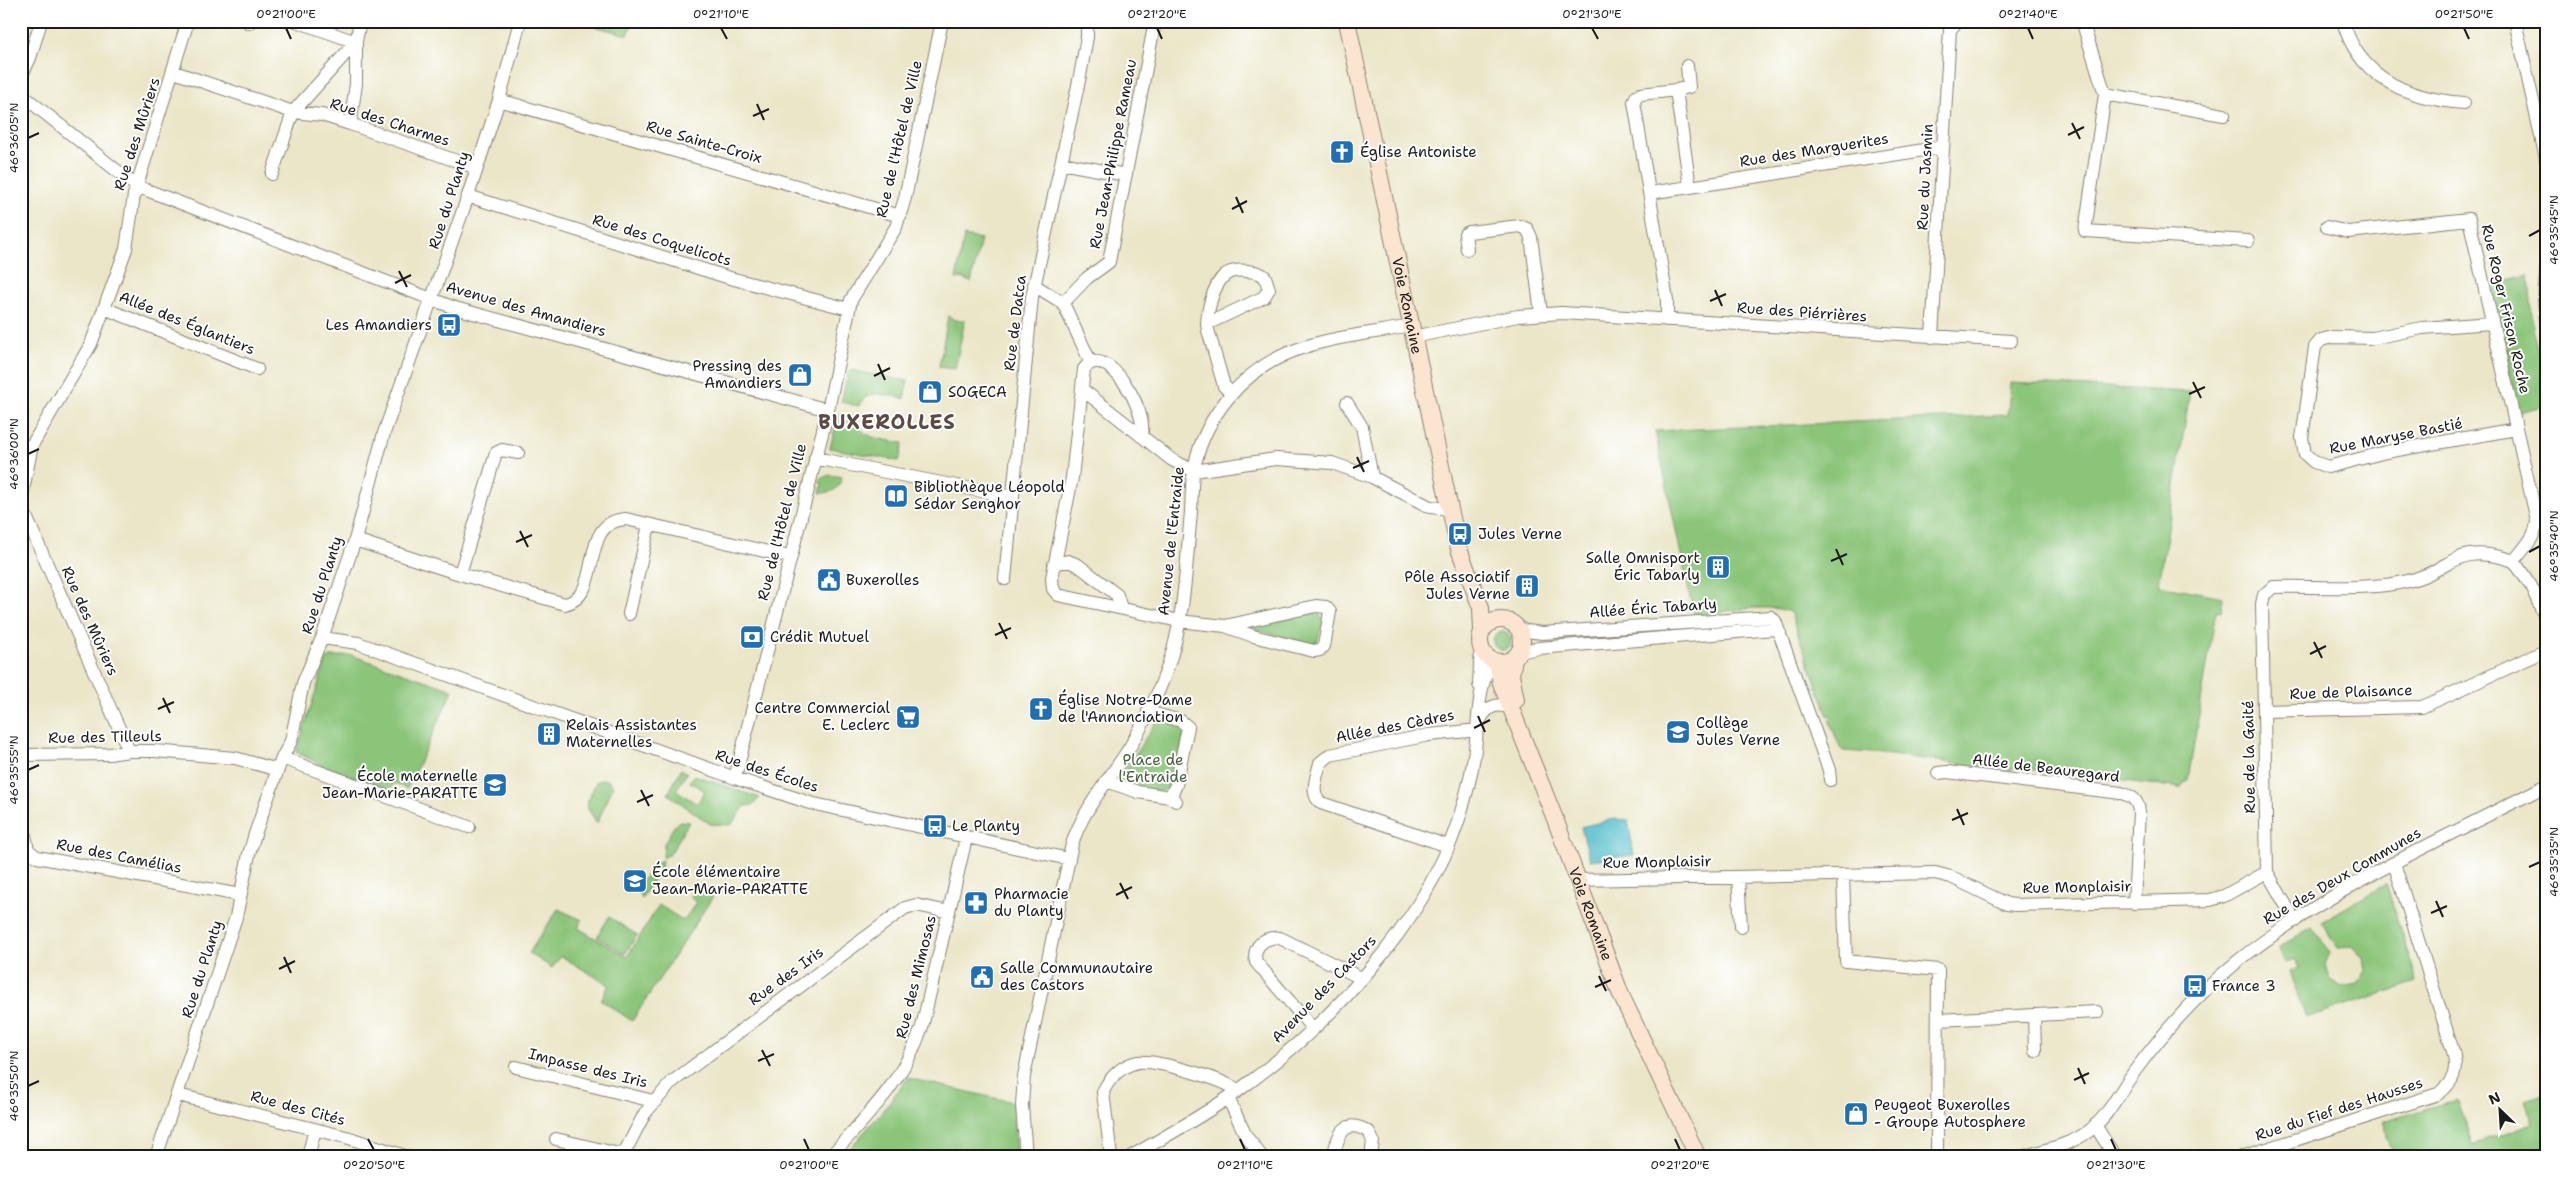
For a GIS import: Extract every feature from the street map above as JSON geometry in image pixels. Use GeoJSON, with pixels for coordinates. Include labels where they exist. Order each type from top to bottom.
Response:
{"type":"FeatureCollection","features":[{"type":"Feature","properties":{"kind":"street"},"geometry":{"type":"LineString","coordinates":[[21,77],[30,58],[41,21]]}},
{"type":"Feature","properties":{"kind":"street","name":"Rue des Mûriers"},"geometry":{"type":"LineString","coordinates":[[21,500],[27,447],[91,344],[126,249],[136,186],[174,72],[188,21]]}},
{"type":"Feature","properties":{"kind":"street"},"geometry":{"type":"LineString","coordinates":[[296,21],[356,42]]}},
{"type":"Feature","properties":{"kind":"street"},"geometry":{"type":"LineString","coordinates":[[350,124],[356,84],[356,42],[360,21]]}},
{"type":"Feature","properties":{"kind":"street","name":"Rue du Planty"},"geometry":{"type":"LineString","coordinates":[[156,1157],[236,917],[249,854],[280,764],[292,738],[303,683],[322,638],[355,540],[384,433],[468,196],[520,21]]}},
{"type":"Feature","properties":{"kind":"street","name":"Rue de l'Hôtel de Ville"},"geometry":{"type":"LineString","coordinates":[[735,778],[814,458],[828,410],[849,309],[856,289],[891,238],[900,216],[942,21]]}},
{"type":"Feature","properties":{"kind":"street","name":"Rue de Datca"},"geometry":{"type":"LineString","coordinates":[[1006,579],[1012,497],[1034,285],[1088,37],[1087,21]]}},
{"type":"Feature","properties":{"kind":"street","name":"Rue Jean-Philippe Rameau"},"geometry":{"type":"LineString","coordinates":[[1063,303],[1087,278],[1109,262],[1155,21]]}},
{"type":"Feature","properties":{"kind":"street","name":"Voie Romaine"},"geometry":{"type":"LineString","coordinates":[[1347,21],[1450,509],[1462,558],[1476,589],[1481,608],[1481,639],[1485,654],[1496,661],[1510,708],[1538,776],[1620,995],[1698,1157]]}},
{"type":"Feature","properties":{"kind":"street","name":"Rue du Jasmin"},"geometry":{"type":"LineString","coordinates":[[1932,337],[1950,30],[1956,21]]}},
{"type":"Feature","properties":{"kind":"street"},"geometry":{"type":"LineString","coordinates":[[2082,21],[2105,94],[2085,231],[2248,241]]}},
{"type":"Feature","properties":{"kind":"street"},"geometry":{"type":"LineString","coordinates":[[2343,21],[2360,54],[2378,75],[2395,87],[2416,96],[2439,101],[2464,103]]}},
{"type":"Feature","properties":{"kind":"street"},"geometry":{"type":"LineString","coordinates":[[2514,21],[2547,163]]}},
{"type":"Feature","properties":{"kind":"street"},"geometry":{"type":"LineString","coordinates":[[272,174],[293,112],[356,42]]}},
{"type":"Feature","properties":{"kind":"street"},"geometry":{"type":"LineString","coordinates":[[1667,320],[1667,300],[1634,102],[1640,94],[1689,87],[1686,66]]}},
{"type":"Feature","properties":{"kind":"street","name":"Rue des Charmes"},"geometry":{"type":"LineString","coordinates":[[174,72],[293,112],[322,115],[477,168]]}},
{"type":"Feature","properties":{"kind":"street"},"geometry":{"type":"LineString","coordinates":[[1676,90],[1690,186]]}},
{"type":"Feature","properties":{"kind":"street","name":"Avenue des Amandiers"},"geometry":{"type":"LineString","coordinates":[[21,94],[136,186],[455,308],[828,410]]}},
{"type":"Feature","properties":{"kind":"street"},"geometry":{"type":"LineString","coordinates":[[2105,94],[2224,115]]}},
{"type":"Feature","properties":{"kind":"street","name":"Rue Sainte-Croix"},"geometry":{"type":"LineString","coordinates":[[498,100],[900,216]]}},
{"type":"Feature","properties":{"kind":"street","name":"Rue des Marguerites"},"geometry":{"type":"LineString","coordinates":[[1650,193],[1943,147]]}},
{"type":"Feature","properties":{"kind":"street"},"geometry":{"type":"LineString","coordinates":[[1061,163],[1126,175]]}},
{"type":"Feature","properties":{"kind":"street","name":"Rue des Coquelicots"},"geometry":{"type":"LineString","coordinates":[[468,196],[730,278],[849,309]]}},
{"type":"Feature","properties":{"kind":"street","name":"Rue Roger Frison Roche"},"geometry":{"type":"LineString","coordinates":[[2327,227],[2348,232],[2469,219],[2536,521],[2536,530],[2514,560]]}},
{"type":"Feature","properties":{"kind":"street"},"geometry":{"type":"LineString","coordinates":[[1467,249],[1465,234],[1469,232],[1520,226],[1527,228],[1531,237],[1541,313]]}},
{"type":"Feature","properties":{"kind":"street"},"geometry":{"type":"LineString","coordinates":[[2547,261],[2544,300],[2547,332]]}},
{"type":"Feature","properties":{"kind":"street"},"geometry":{"type":"LineString","coordinates":[[1207,324],[1264,297],[1269,289],[1266,277],[1257,272],[1239,270],[1223,276],[1218,283],[1210,306],[1207,324],[1224,386],[1232,394]]}},
{"type":"Feature","properties":{"kind":"street"},"geometry":{"type":"LineString","coordinates":[[1034,285],[1063,303],[1091,363]]}},
{"type":"Feature","properties":{"kind":"street","name":"Allée des Églantiers"},"geometry":{"type":"LineString","coordinates":[[104,308],[257,369]]}},
{"type":"Feature","properties":{"kind":"street","name":"Rue des Piérrières"},"geometry":{"type":"LineString","coordinates":[[1412,332],[1541,313],[2011,341]]}},
{"type":"Feature","properties":{"kind":"street","name":"Rue Maryse Bastié"},"geometry":{"type":"LineString","coordinates":[[2492,323],[2422,328],[2373,338],[2333,337],[2321,340],[2315,347],[2302,438],[2305,454],[2314,462],[2328,467],[2386,452],[2516,430]]}},
{"type":"Feature","properties":{"kind":"street","name":"Avenue de l'Entraide"},"geometry":{"type":"LineString","coordinates":[[1026,1157],[1022,1105],[1024,1076],[1069,860],[1079,826],[1106,781],[1129,748],[1168,668],[1183,607],[1194,471],[1201,444],[1209,427],[1232,394],[1265,365],[1286,354],[1310,346],[1412,332]]}},
{"type":"Feature","properties":{"kind":"street"},"geometry":{"type":"LineString","coordinates":[[1141,436],[1144,424],[1127,386],[1109,366],[1099,362],[1091,363],[1084,369],[1072,478],[1054,564],[1052,584],[1058,595],[1179,620],[1225,626],[1253,636],[1318,651],[1324,646],[1330,612],[1326,607],[1316,606],[1225,626]]}},
{"type":"Feature","properties":{"kind":"street"},"geometry":{"type":"LineString","coordinates":[[1083,390],[1172,460],[1194,471],[1276,459],[1303,459],[1332,463],[1372,477],[1430,507],[1450,509]]}},
{"type":"Feature","properties":{"kind":"street"},"geometry":{"type":"LineString","coordinates":[[1347,403],[1362,427],[1372,477]]}},
{"type":"Feature","properties":{"kind":"street"},"geometry":{"type":"LineString","coordinates":[[460,574],[496,453],[502,450],[518,454]]}},
{"type":"Feature","properties":{"kind":"street"},"geometry":{"type":"LineString","coordinates":[[814,458],[1012,497]]}},
{"type":"Feature","properties":{"kind":"street","name":"Rue des Mûriers"},"geometry":{"type":"LineString","coordinates":[[21,505],[129,751]]}},
{"type":"Feature","properties":{"kind":"street"},"geometry":{"type":"LineString","coordinates":[[355,540],[558,604],[572,603],[582,592],[604,526],[617,520],[626,520],[790,557]]}},
{"type":"Feature","properties":{"kind":"street"},"geometry":{"type":"LineString","coordinates":[[629,614],[649,525]]}},
{"type":"Feature","properties":{"kind":"street","name":"Rue de la Gaité"},"geometry":{"type":"LineString","coordinates":[[2295,921],[2267,872],[2262,604],[2264,595],[2271,588],[2399,583],[2422,577],[2451,560],[2470,553],[2499,555],[2514,560]]}},
{"type":"Feature","properties":{"kind":"street"},"geometry":{"type":"LineString","coordinates":[[2514,560],[2531,586],[2547,621]]}},
{"type":"Feature","properties":{"kind":"street"},"geometry":{"type":"LineString","coordinates":[[1054,564],[1068,561],[1078,565],[1117,595],[1120,608]]}},
{"type":"Feature","properties":{"kind":"street","name":"Voie Romaine"},"geometry":{"type":"LineString","coordinates":[[1476,589],[1513,625],[1523,641],[1517,655],[1511,682],[1538,776]]}},
{"type":"Feature","properties":{"kind":"street","name":"Allée Éric Tabarly"},"geometry":{"type":"LineString","coordinates":[[1513,625],[1542,632],[1766,616],[1774,618],[1829,770],[1830,780]]}},
{"type":"Feature","properties":{"kind":"street"},"geometry":{"type":"LineString","coordinates":[[1481,639],[1492,622],[1513,625]]}},
{"type":"Feature","properties":{"kind":"street","name":"Allée Éric Tabarly"},"geometry":{"type":"LineString","coordinates":[[1517,655],[1539,648],[1774,629],[1780,633]]}},
{"type":"Feature","properties":{"kind":"street","name":"Rue des Écoles"},"geometry":{"type":"LineString","coordinates":[[322,638],[358,643],[810,803],[1069,860]]}},
{"type":"Feature","properties":{"kind":"street","name":"Avenue des Castors"},"geometry":{"type":"LineString","coordinates":[[1130,1157],[1146,1153],[1233,1095],[1266,1070],[1313,1029],[1392,942],[1422,900],[1448,846],[1469,782],[1478,726],[1481,639]]}},
{"type":"Feature","properties":{"kind":"street","name":"Rue de Plaisance"},"geometry":{"type":"LineString","coordinates":[[2265,711],[2422,707],[2547,650]]}},
{"type":"Feature","properties":{"kind":"street"},"geometry":{"type":"LineString","coordinates":[[1496,661],[1517,655]]}},
{"type":"Feature","properties":{"kind":"street","name":"Avenue des Castors"},"geometry":{"type":"LineString","coordinates":[[1480,700],[1487,672],[1496,661]]}},
{"type":"Feature","properties":{"kind":"street"},"geometry":{"type":"LineString","coordinates":[[1478,726],[1489,708],[1500,705],[1510,708]]}},
{"type":"Feature","properties":{"kind":"street"},"geometry":{"type":"LineString","coordinates":[[1106,781],[1138,792],[1173,799],[1188,727],[1181,721],[1148,712]]}},
{"type":"Feature","properties":{"kind":"street","name":"Allée des Cèdres"},"geometry":{"type":"LineString","coordinates":[[1448,846],[1321,803],[1315,797],[1314,791],[1320,763],[1330,755],[1478,726]]}},
{"type":"Feature","properties":{"kind":"street","name":"Rue des Tilleuls"},"geometry":{"type":"LineString","coordinates":[[21,755],[109,754],[129,751],[235,758],[280,764],[469,827]]}},
{"type":"Feature","properties":{"kind":"street","name":"Allée de Beauregard"},"geometry":{"type":"LineString","coordinates":[[1938,773],[1948,772],[2121,793],[2133,798],[2139,808],[2134,902]]}},
{"type":"Feature","properties":{"kind":"street","name":"Rue des Deux Communes"},"geometry":{"type":"LineString","coordinates":[[2022,1157],[2067,1144],[2089,1132],[2171,1025],[2215,981],[2295,921],[2394,863],[2547,785]]}},
{"type":"Feature","properties":{"kind":"street","name":"Rue des Camélias"},"geometry":{"type":"LineString","coordinates":[[21,816],[28,850],[37,857],[240,895]]}},
{"type":"Feature","properties":{"kind":"street","name":"Rue des Mimosas"},"geometry":{"type":"LineString","coordinates":[[830,1157],[888,1092],[903,1071],[914,1050],[922,1027],[966,838]]}},
{"type":"Feature","properties":{"kind":"street","name":"Rue du Fief des Hausses"},"geometry":{"type":"LineString","coordinates":[[2242,1157],[2438,1094],[2452,1081],[2456,1070],[2453,1051],[2394,863]]}},
{"type":"Feature","properties":{"kind":"street","name":"Rue Monplaisir"},"geometry":{"type":"LineString","coordinates":[[1577,880],[1943,874],[2007,904],[2134,902],[2217,898],[2267,872]]}},
{"type":"Feature","properties":{"kind":"street"},"geometry":{"type":"LineString","coordinates":[[1842,875],[1846,960],[1938,970],[1937,1157]]}},
{"type":"Feature","properties":{"kind":"street"},"geometry":{"type":"LineString","coordinates":[[1738,877],[1741,927]]}},
{"type":"Feature","properties":{"kind":"street","name":"Rue des Iris"},"geometry":{"type":"LineString","coordinates":[[622,1156],[653,1101],[672,1082],[713,1050],[905,908],[916,905],[949,912]]}},
{"type":"Feature","properties":{"kind":"street"},"geometry":{"type":"LineString","coordinates":[[1313,1029],[1256,962],[1255,953],[1260,944],[1269,937],[1280,938],[1361,978]]}},
{"type":"Feature","properties":{"kind":"street"},"geometry":{"type":"LineString","coordinates":[[1938,1020],[2097,1012]]}},
{"type":"Feature","properties":{"kind":"street"},"geometry":{"type":"LineString","coordinates":[[2034,1015],[2035,1050]]}},
{"type":"Feature","properties":{"kind":"street"},"geometry":{"type":"LineString","coordinates":[[1110,1157],[1103,1092],[1115,1075],[1131,1064],[1150,1063],[1221,1080],[1233,1095],[1246,1136],[1262,1157]]}},
{"type":"Feature","properties":{"kind":"street","name":"Impasse des Iris"},"geometry":{"type":"LineString","coordinates":[[516,1067],[653,1101]]}},
{"type":"Feature","properties":{"kind":"street","name":"Rue des Cités"},"geometry":{"type":"LineString","coordinates":[[178,1094],[315,1129],[408,1157]]}},
{"type":"Feature","properties":{"kind":"street"},"geometry":{"type":"LineString","coordinates":[[2095,1125],[2115,1157]]}},
{"type":"Feature","properties":{"kind":"street"},"geometry":{"type":"LineString","coordinates":[[1333,1157],[1338,1136],[1344,1129],[1351,1126],[1369,1132],[1373,1141],[1371,1157]]}},
{"type":"Feature","properties":{"kind":"street"},"geometry":{"type":"LineString","coordinates":[[308,1157],[315,1129]]}},
{"type":"Feature","properties":{"kind":"street"},"geometry":{"type":"LineString","coordinates":[[556,1139],[622,1156]]}},
{"type":"Feature","properties":{"kind":"green space"},"geometry":{"type":"Polygon","coordinates":[[[574,21],[633,21],[628,35],[574,21]]]}},
{"type":"Feature","properties":{"kind":"green space"},"geometry":{"type":"Polygon","coordinates":[[[964,236],[981,239],[971,282],[961,278],[956,279],[964,236]]]}},
{"type":"Feature","properties":{"kind":"green space"},"geometry":{"type":"Polygon","coordinates":[[[2529,275],[2533,329],[2547,379],[2547,405],[2519,412],[2488,285],[2529,275]]]}},
{"type":"Feature","properties":{"kind":"green space"},"geometry":{"type":"Polygon","coordinates":[[[948,316],[955,320],[965,320],[955,369],[939,367],[948,316]]]}},
{"type":"Feature","properties":{"kind":"green space"},"geometry":{"type":"Polygon","coordinates":[[[849,370],[908,381],[904,399],[878,394],[862,400],[859,406],[841,402],[849,370]]]}},
{"type":"Feature","properties":{"kind":"green space"},"geometry":{"type":"Polygon","coordinates":[[[2010,383],[2190,392],[2159,585],[2223,597],[2221,611],[2216,611],[2188,780],[2181,788],[2012,767],[2012,771],[1865,752],[1843,751],[1840,748],[1829,719],[1832,718],[1831,715],[1828,716],[1790,612],[1780,609],[1756,608],[1694,616],[1655,431],[2008,415],[2010,383]]]}},
{"type":"Feature","properties":{"kind":"green space"},"geometry":{"type":"Polygon","coordinates":[[[838,415],[855,417],[862,430],[873,437],[903,443],[899,461],[830,448],[838,415]]]}},
{"type":"Feature","properties":{"kind":"green space"},"geometry":{"type":"Polygon","coordinates":[[[830,475],[842,477],[839,485],[831,491],[820,493],[822,483],[819,482],[822,478],[830,475]]]}},
{"type":"Feature","properties":{"kind":"green space"},"geometry":{"type":"Polygon","coordinates":[[[1314,613],[1320,615],[1323,621],[1317,642],[1311,644],[1244,627],[1314,613]]]}},
{"type":"Feature","properties":{"kind":"green space"},"geometry":{"type":"Polygon","coordinates":[[[1498,632],[1506,632],[1511,637],[1509,648],[1498,650],[1493,645],[1493,637],[1498,632]]]}},
{"type":"Feature","properties":{"kind":"green space"},"geometry":{"type":"Polygon","coordinates":[[[351,655],[453,690],[407,789],[394,783],[390,790],[321,765],[296,752],[326,660],[331,657],[351,655]]]}},
{"type":"Feature","properties":{"kind":"green space","name":"Place de l'Entraide"},"geometry":{"type":"Polygon","coordinates":[[[1157,720],[1178,723],[1185,731],[1171,787],[1165,790],[1152,791],[1119,780],[1157,720]]]}},
{"type":"Feature","properties":{"kind":"green space"},"geometry":{"type":"Polygon","coordinates":[[[681,769],[687,773],[676,790],[697,804],[705,791],[690,782],[694,775],[760,798],[753,805],[745,806],[731,825],[710,824],[668,794],[681,769]]]}},
{"type":"Feature","properties":{"kind":"green space"},"geometry":{"type":"Polygon","coordinates":[[[604,779],[610,782],[613,787],[597,823],[586,806],[596,782],[604,779]]]}},
{"type":"Feature","properties":{"kind":"green space"},"geometry":{"type":"Polygon","coordinates":[[[680,821],[689,822],[670,854],[663,858],[664,843],[675,825],[680,821]]]}},
{"type":"Feature","properties":{"kind":"green space"},"geometry":{"type":"Polygon","coordinates":[[[662,860],[661,868],[641,899],[637,884],[646,877],[650,866],[662,860]]]}},
{"type":"Feature","properties":{"kind":"green space"},"geometry":{"type":"Polygon","coordinates":[[[698,884],[714,895],[632,1021],[601,1000],[609,985],[561,956],[552,968],[529,953],[558,909],[582,920],[578,928],[627,957],[659,905],[684,921],[696,902],[690,897],[698,884]]]}},
{"type":"Feature","properties":{"kind":"green space"},"geometry":{"type":"Polygon","coordinates":[[[2386,884],[2417,982],[2306,1018],[2289,972],[2298,968],[2294,959],[2285,963],[2279,947],[2312,927],[2330,953],[2325,964],[2329,979],[2342,987],[2357,984],[2366,971],[2364,957],[2352,947],[2338,948],[2321,922],[2386,884]]]}},
{"type":"Feature","properties":{"kind":"green space"},"geometry":{"type":"Polygon","coordinates":[[[609,917],[637,935],[625,954],[597,937],[609,917]]]}},
{"type":"Feature","properties":{"kind":"green space"},"geometry":{"type":"Polygon","coordinates":[[[908,1078],[1012,1102],[1016,1157],[842,1157],[881,1113],[908,1078]]]}},
{"type":"Feature","properties":{"kind":"green space"},"geometry":{"type":"Polygon","coordinates":[[[2547,1092],[2547,1157],[2394,1157],[2383,1122],[2457,1099],[2472,1145],[2533,1124],[2525,1099],[2547,1092]]]}},
{"type":"Feature","properties":{"kind":"water"},"geometry":{"type":"Polygon","coordinates":[[[1613,819],[1628,820],[1634,855],[1590,860],[1581,827],[1613,819]]]}},
{"type":"Feature","properties":{"kind":"place","name":"Église Antoniste"},"geometry":{"type":"Point","coordinates":[1342,152]}},
{"type":"Feature","properties":{"kind":"place","name":"Les Amandiers"},"geometry":{"type":"Point","coordinates":[449,325]}},
{"type":"Feature","properties":{"kind":"place","name":"Pressing des Amandiers"},"geometry":{"type":"Point","coordinates":[800,375]}},
{"type":"Feature","properties":{"kind":"place","name":"SOGECA"},"geometry":{"type":"Point","coordinates":[930,392]}},
{"type":"Feature","properties":{"kind":"place","name":"Bibliothèque Léopold Sédar Senghor"},"geometry":{"type":"Point","coordinates":[896,496]}},
{"type":"Feature","properties":{"kind":"place","name":"Jules Verne"},"geometry":{"type":"Point","coordinates":[1460,534]}},
{"type":"Feature","properties":{"kind":"place","name":"Salle Omnisport Éric Tabarly"},"geometry":{"type":"Point","coordinates":[1718,567]}},
{"type":"Feature","properties":{"kind":"place","name":"Buxerolles"},"geometry":{"type":"Point","coordinates":[829,580]}},
{"type":"Feature","properties":{"kind":"place","name":"Pôle Associatif Jules Verne"},"geometry":{"type":"Point","coordinates":[1527,586]}},
{"type":"Feature","properties":{"kind":"place","name":"Crédit Mutuel"},"geometry":{"type":"Point","coordinates":[752,637]}},
{"type":"Feature","properties":{"kind":"place","name":"Église Notre-Dame de l'Annonciation"},"geometry":{"type":"Point","coordinates":[1041,709]}},
{"type":"Feature","properties":{"kind":"place","name":"Centre Commercial E. Leclerc"},"geometry":{"type":"Point","coordinates":[908,717]}},
{"type":"Feature","properties":{"kind":"place","name":"Collège Jules Verne"},"geometry":{"type":"Point","coordinates":[1678,732]}},
{"type":"Feature","properties":{"kind":"place","name":"Relais Assistantes Maternelles"},"geometry":{"type":"Point","coordinates":[549,734]}},
{"type":"Feature","properties":{"kind":"place","name":"École maternelle Jean-Marie-PARATTE"},"geometry":{"type":"Point","coordinates":[495,785]}},
{"type":"Feature","properties":{"kind":"place","name":"Le Planty"},"geometry":{"type":"Point","coordinates":[935,826]}},
{"type":"Feature","properties":{"kind":"place","name":"École élémentaire Jean-Marie-PARATTE"},"geometry":{"type":"Point","coordinates":[635,881]}},
{"type":"Feature","properties":{"kind":"place","name":"Pharmacie du Planty"},"geometry":{"type":"Point","coordinates":[976,903]}},
{"type":"Feature","properties":{"kind":"place","name":"Salle Communautaire des Castors"},"geometry":{"type":"Point","coordinates":[982,977]}},
{"type":"Feature","properties":{"kind":"place","name":"France 3"},"geometry":{"type":"Point","coordinates":[2195,986]}},
{"type":"Feature","properties":{"kind":"place","name":"Peugeot Buxerolles - Groupe Autosphere"},"geometry":{"type":"Point","coordinates":[1856,1114]}},
{"type":"Feature","properties":{"kind":"district","name":"BUXEROLLES"},"geometry":{"type":"Point","coordinates":[887,422]}}]}
